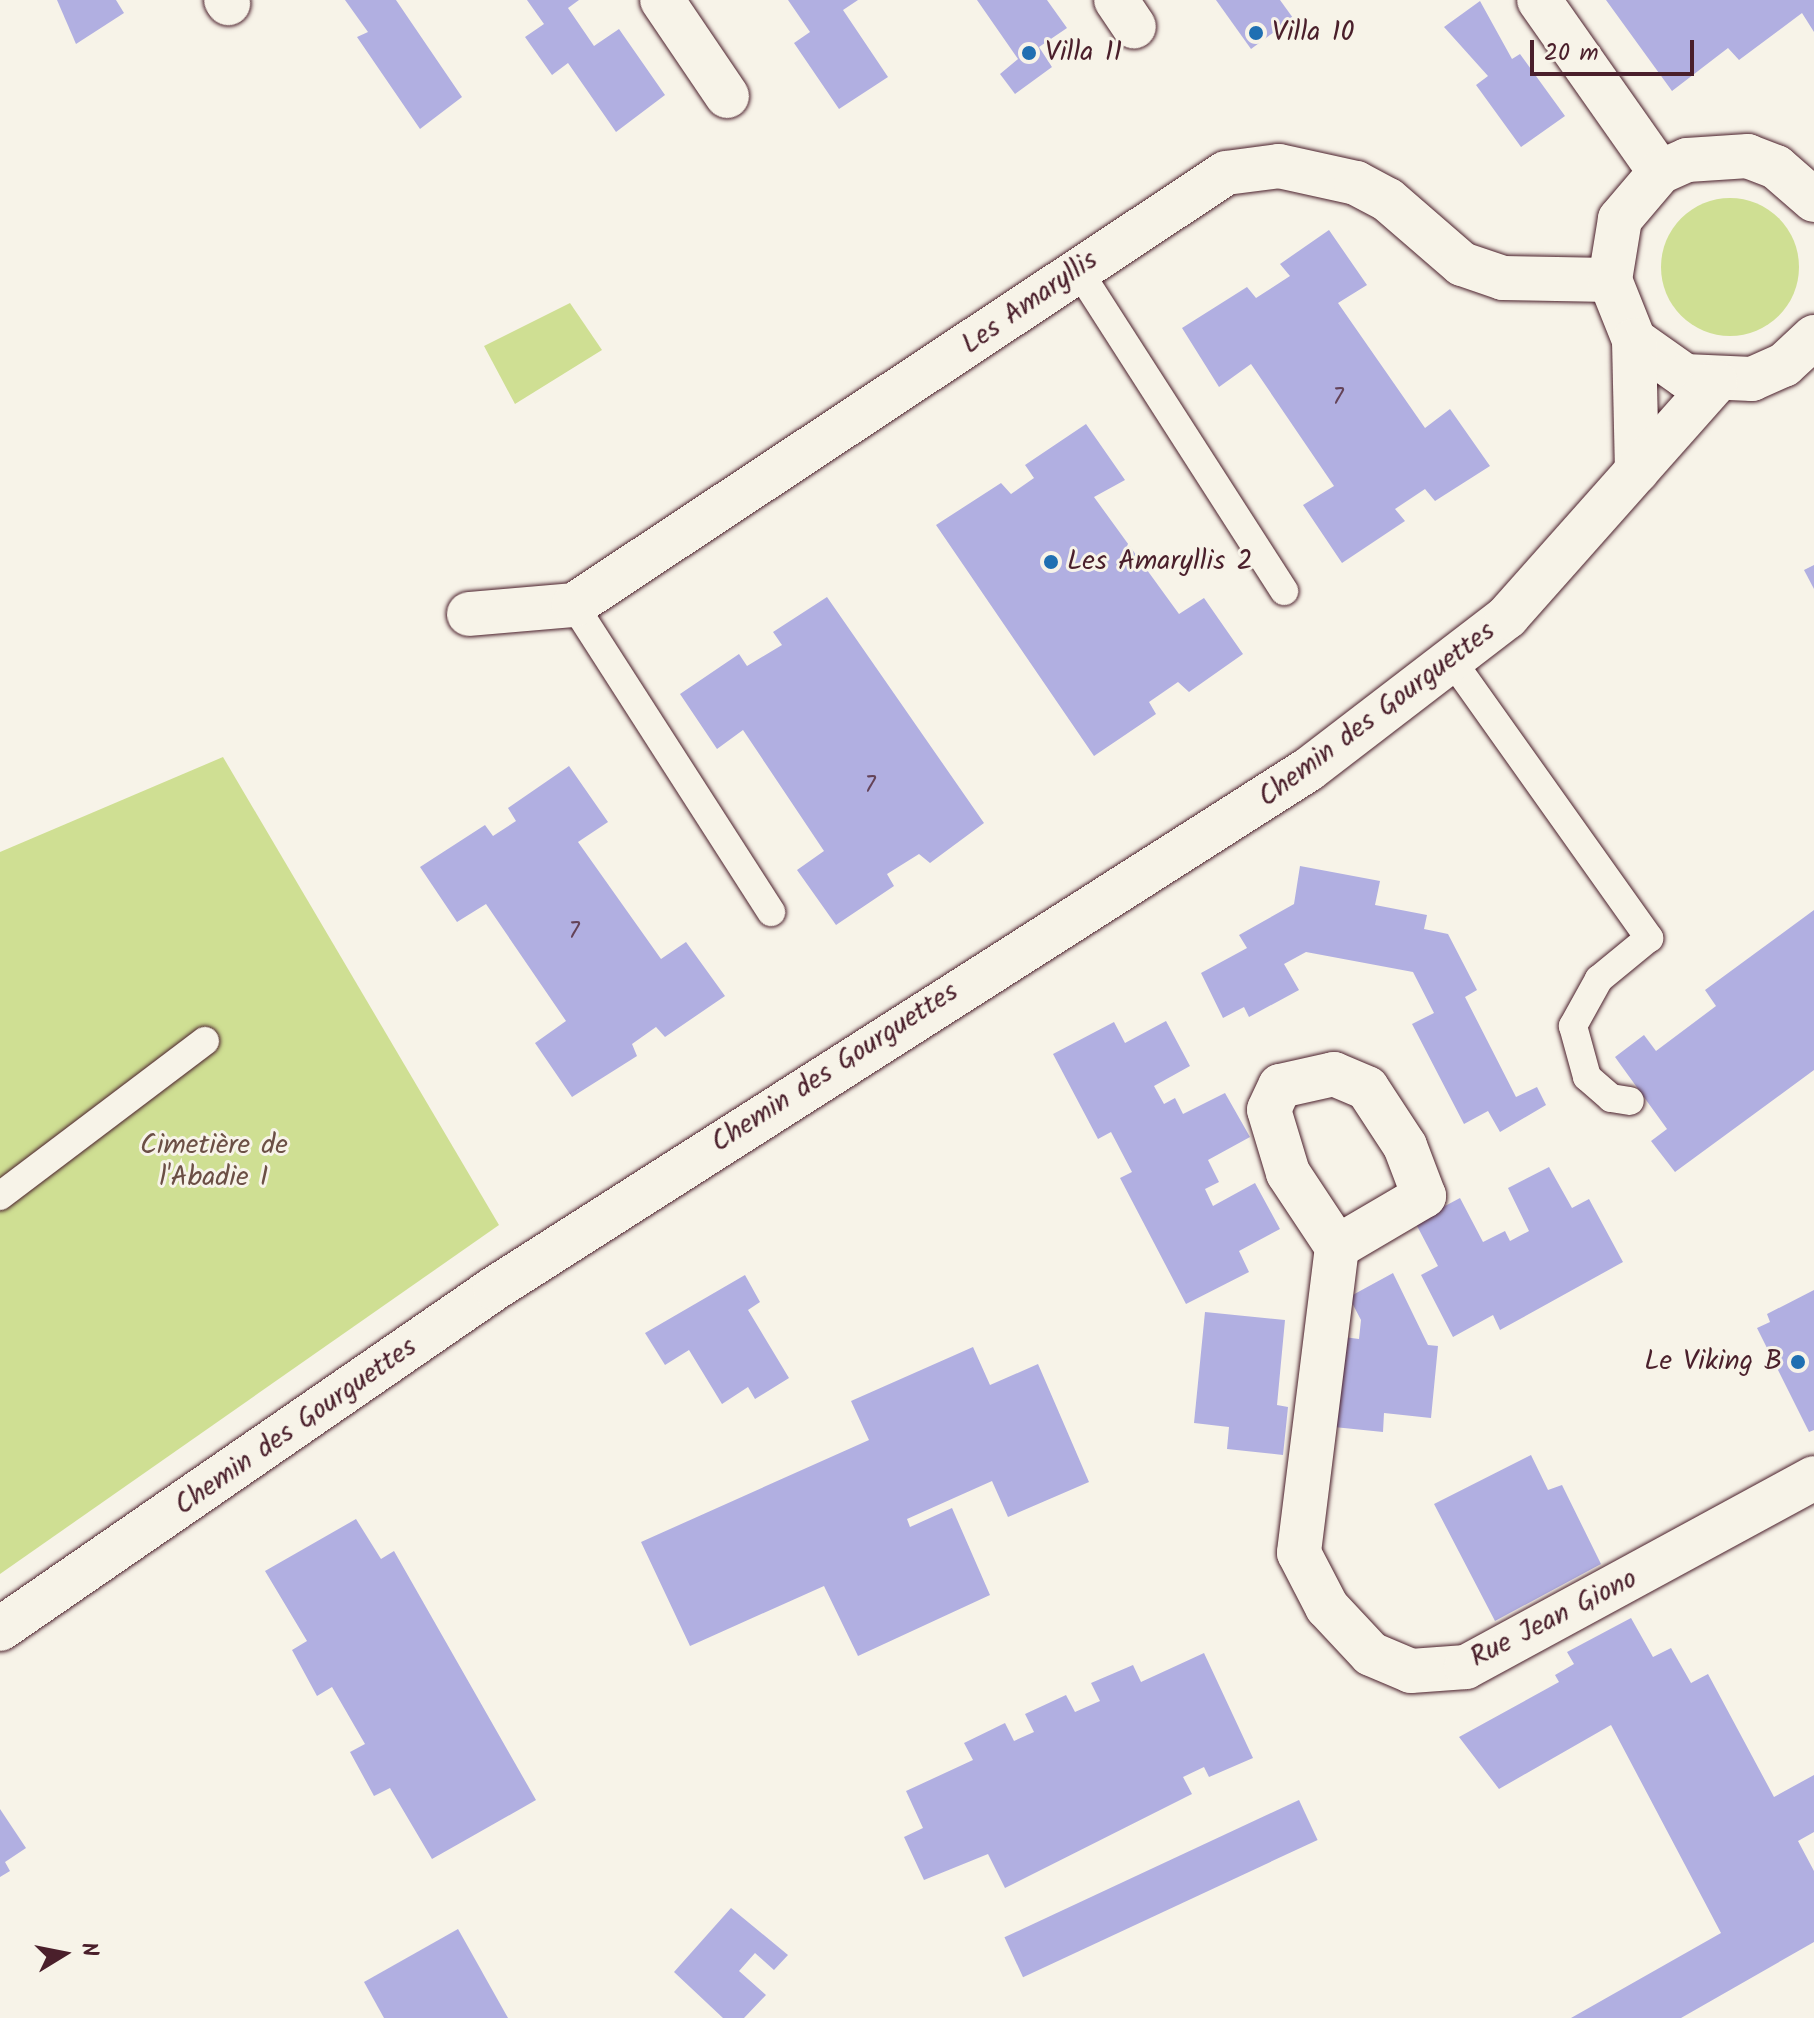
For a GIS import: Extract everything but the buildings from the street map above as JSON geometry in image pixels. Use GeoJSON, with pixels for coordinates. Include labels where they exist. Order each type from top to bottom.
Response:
{"type":"FeatureCollection","features":[{"type":"Feature","properties":{"kind":"main road"},"geometry":{"type":"LineString","coordinates":[[662,0],[727,96]]}},
{"type":"Feature","properties":{"kind":"main road"},"geometry":{"type":"LineString","coordinates":[[1539,0],[1660,172]]}},
{"type":"Feature","properties":{"kind":"main road"},"geometry":{"type":"LineString","coordinates":[[1637,471],[1634,340],[1610,280],[1620,219],[1660,172],[1718,154],[1795,166],[1814,200]]}},
{"type":"Feature","properties":{"kind":"main road","name":"Les Amaryllis"},"geometry":{"type":"LineString","coordinates":[[469,614],[574,605],[1080,273],[1226,173],[1279,166],[1356,183],[1388,200],[1462,264],[1489,273],[1610,280]]}},
{"type":"Feature","properties":{"kind":"main road"},"geometry":{"type":"LineString","coordinates":[[1634,340],[1685,376],[1716,382],[1752,379],[1784,365],[1814,337]]}},
{"type":"Feature","properties":{"kind":"main road","name":"Chemin des Gourguettes"},"geometry":{"type":"LineString","coordinates":[[0,1629],[508,1280],[899,1026],[1189,852],[1453,662],[1576,547],[1637,471],[1716,382]]}},
{"type":"Feature","properties":{"kind":"main road","name":"Rue Jean Giono"},"geometry":{"type":"LineString","coordinates":[[1337,1247],[1299,1553],[1327,1607],[1371,1654],[1411,1671],[1466,1667],[1814,1478]]}},
{"type":"Feature","properties":{"kind":"lane"},"geometry":{"type":"LineString","coordinates":[[1080,273],[1284,591]]}},
{"type":"Feature","properties":{"kind":"lane"},"geometry":{"type":"LineString","coordinates":[[574,605],[771,912]]}},
{"type":"Feature","properties":{"kind":"lane"},"geometry":{"type":"LineString","coordinates":[[1453,662],[1649,938],[1599,979],[1573,1026],[1587,1077],[1611,1098],[1630,1101]]}},
{"type":"Feature","properties":{"kind":"lane"},"geometry":{"type":"LineString","coordinates":[[0,1196],[205,1041]]}},
{"type":"Feature","properties":{"kind":"green space"},"geometry":{"type":"Polygon","coordinates":[[[1730,198],[1756,203],[1779,218],[1794,241],[1799,267],[1794,293],[1779,316],[1756,331],[1730,336],[1704,331],[1681,316],[1666,293],[1661,267],[1666,241],[1681,218],[1704,203],[1730,198]]]}},
{"type":"Feature","properties":{"kind":"green space"},"geometry":{"type":"Polygon","coordinates":[[[570,303],[602,350],[515,404],[484,346],[570,303]]]}},
{"type":"Feature","properties":{"kind":"green space","name":"Cimetière de l'Abadie I"},"geometry":{"type":"Polygon","coordinates":[[[223,757],[499,1225],[0,1574],[0,852],[223,757]]]}},
{"type":"Feature","properties":{"kind":"place","name":"Villa 10"},"geometry":{"type":"Point","coordinates":[1256,33]}},
{"type":"Feature","properties":{"kind":"place","name":"Villa 11"},"geometry":{"type":"Point","coordinates":[1029,53]}},
{"type":"Feature","properties":{"kind":"place","name":"Les Amaryllis 2"},"geometry":{"type":"Point","coordinates":[1051,562]}},
{"type":"Feature","properties":{"kind":"place","name":"Le Viking B"},"geometry":{"type":"Point","coordinates":[1798,1362]}}]}
